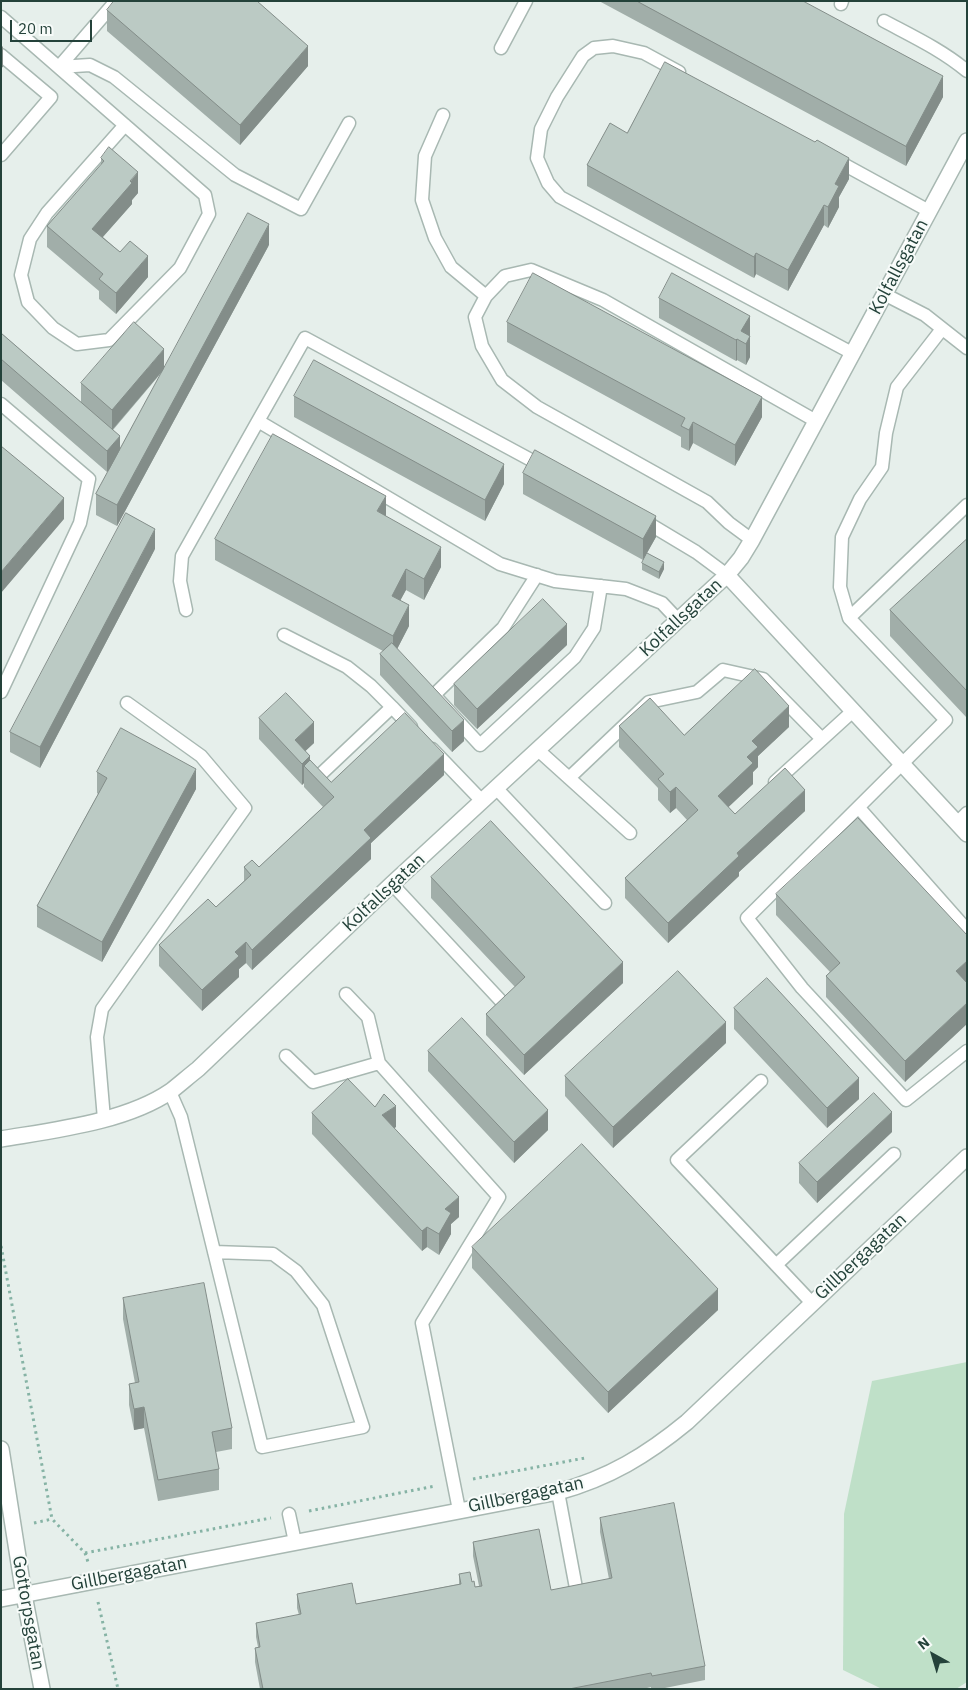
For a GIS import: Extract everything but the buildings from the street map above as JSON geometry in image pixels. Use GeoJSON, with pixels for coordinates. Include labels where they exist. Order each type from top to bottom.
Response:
{"type":"FeatureCollection","features":[{"type":"Feature","properties":{"kind":"street","name":"Kolfallsgatan"},"geometry":{"type":"LineString","coordinates":[[1,1139],[104,1119],[144,1105],[170,1092],[205,1062],[392,884],[727,575],[741,558],[752,540],[967,141]]}},
{"type":"Feature","properties":{"kind":"street","name":"Kolfallsgatan"},"geometry":{"type":"LineString","coordinates":[[727,575],[902,764],[963,823]]}},
{"type":"Feature","properties":{"kind":"street","name":"Gillbergagatan"},"geometry":{"type":"LineString","coordinates":[[1,1599],[558,1492],[584,1485],[617,1470],[664,1441],[687,1422],[967,1157]]}},
{"type":"Feature","properties":{"kind":"street","name":"Gottorpsgatan"},"geometry":{"type":"LineString","coordinates":[[1,1449],[24,1595],[42,1689]]}},
{"type":"Feature","properties":{"kind":"lane"},"geometry":{"type":"LineString","coordinates":[[59,67],[116,1]]}},
{"type":"Feature","properties":{"kind":"lane"},"geometry":{"type":"LineString","coordinates":[[501,48],[526,1]]}},
{"type":"Feature","properties":{"kind":"lane"},"geometry":{"type":"LineString","coordinates":[[1,17],[59,67],[205,195],[209,214],[180,268],[109,340],[77,344],[53,328],[28,302],[21,275],[30,240],[47,213],[125,125]]}},
{"type":"Feature","properties":{"kind":"lane"},"geometry":{"type":"LineString","coordinates":[[884,21],[931,46],[954,60],[967,71]]}},
{"type":"Feature","properties":{"kind":"lane"},"geometry":{"type":"LineString","coordinates":[[687,77],[644,53],[613,46],[594,48],[583,56],[557,98],[541,129],[537,158],[548,183],[560,197],[852,353]]}},
{"type":"Feature","properties":{"kind":"lane"},"geometry":{"type":"LineString","coordinates":[[1,55],[51,97],[1,155]]}},
{"type":"Feature","properties":{"kind":"lane"},"geometry":{"type":"LineString","coordinates":[[59,67],[90,65],[114,77],[235,175],[301,208],[349,123]]}},
{"type":"Feature","properties":{"kind":"lane"},"geometry":{"type":"LineString","coordinates":[[444,115],[425,156],[422,200],[435,238],[451,267],[486,296]]}},
{"type":"Feature","properties":{"kind":"lane"},"geometry":{"type":"LineString","coordinates":[[827,155],[929,210]]}},
{"type":"Feature","properties":{"kind":"lane"},"geometry":{"type":"LineString","coordinates":[[752,540],[729,524],[707,502],[537,407],[502,380],[482,346],[475,317],[486,296],[505,276],[531,270],[603,300],[816,422]]}},
{"type":"Feature","properties":{"kind":"lane"},"geometry":{"type":"LineString","coordinates":[[884,294],[925,315],[967,348]]}},
{"type":"Feature","properties":{"kind":"lane"},"geometry":{"type":"LineString","coordinates":[[942,329],[897,387],[886,433],[882,466],[860,499],[842,537],[840,587],[849,618],[946,720],[747,918],[802,988],[906,1100],[967,1051]]}},
{"type":"Feature","properties":{"kind":"lane"},"geometry":{"type":"LineString","coordinates":[[186,610],[180,582],[182,556],[304,338],[556,473]]}},
{"type":"Feature","properties":{"kind":"lane"},"geometry":{"type":"LineString","coordinates":[[1,404],[89,480],[80,523],[1,692]]}},
{"type":"Feature","properties":{"kind":"lane"},"geometry":{"type":"LineString","coordinates":[[258,422],[500,564],[556,581],[626,588],[662,603],[678,620]]}},
{"type":"Feature","properties":{"kind":"lane"},"geometry":{"type":"LineString","coordinates":[[849,618],[967,505]]}},
{"type":"Feature","properties":{"kind":"lane"},"geometry":{"type":"LineString","coordinates":[[634,515],[667,534],[727,575]]}},
{"type":"Feature","properties":{"kind":"lane"},"geometry":{"type":"LineString","coordinates":[[536,576],[503,628],[434,695],[480,745],[574,657],[594,628],[601,586]]}},
{"type":"Feature","properties":{"kind":"lane"},"geometry":{"type":"LineString","coordinates":[[284,635],[347,668],[371,686],[482,801]]}},
{"type":"Feature","properties":{"kind":"lane"},"geometry":{"type":"LineString","coordinates":[[569,778],[649,702],[697,692],[723,670],[763,679],[822,739]]}},
{"type":"Feature","properties":{"kind":"lane"},"geometry":{"type":"LineString","coordinates":[[104,1119],[97,1037],[102,1009],[245,808],[201,756],[127,703]]}},
{"type":"Feature","properties":{"kind":"lane"},"geometry":{"type":"LineString","coordinates":[[321,774],[392,707]]}},
{"type":"Feature","properties":{"kind":"lane"},"geometry":{"type":"LineString","coordinates":[[764,792],[853,711]]}},
{"type":"Feature","properties":{"kind":"lane"},"geometry":{"type":"LineString","coordinates":[[538,750],[630,834]]}},
{"type":"Feature","properties":{"kind":"lane"},"geometry":{"type":"LineString","coordinates":[[496,788],[605,903]]}},
{"type":"Feature","properties":{"kind":"lane"},"geometry":{"type":"LineString","coordinates":[[859,808],[967,930]]}},
{"type":"Feature","properties":{"kind":"lane"},"geometry":{"type":"LineString","coordinates":[[392,884],[501,1001]]}},
{"type":"Feature","properties":{"kind":"lane"},"geometry":{"type":"LineString","coordinates":[[346,994],[368,1017],[379,1063],[498,1197],[422,1323],[459,1510]]}},
{"type":"Feature","properties":{"kind":"lane"},"geometry":{"type":"LineString","coordinates":[[286,1056],[313,1082],[379,1063]]}},
{"type":"Feature","properties":{"kind":"lane"},"geometry":{"type":"LineString","coordinates":[[760,1081],[677,1160],[812,1303]]}},
{"type":"Feature","properties":{"kind":"lane"},"geometry":{"type":"LineString","coordinates":[[170,1092],[180,1117],[262,1447],[363,1427],[323,1305],[296,1271],[273,1254],[214,1252]]}},
{"type":"Feature","properties":{"kind":"lane"},"geometry":{"type":"LineString","coordinates":[[776,1265],[894,1154]]}},
{"type":"Feature","properties":{"kind":"lane"},"geometry":{"type":"LineString","coordinates":[[558,1492],[576,1588]]}},
{"type":"Feature","properties":{"kind":"lane"},"geometry":{"type":"LineString","coordinates":[[290,1514],[295,1542]]}},
{"type":"Feature","properties":{"kind":"path"},"geometry":{"type":"LineString","coordinates":[[1,1246],[52,1519]]}},
{"type":"Feature","properties":{"kind":"path"},"geometry":{"type":"LineString","coordinates":[[84,1553],[454,1482],[592,1458]]}},
{"type":"Feature","properties":{"kind":"green space"},"geometry":{"type":"Polygon","coordinates":[[[967,1362],[967,1682],[956,1689],[882,1689],[843,1670],[844,1514],[872,1381],[967,1362]]]}}]}
